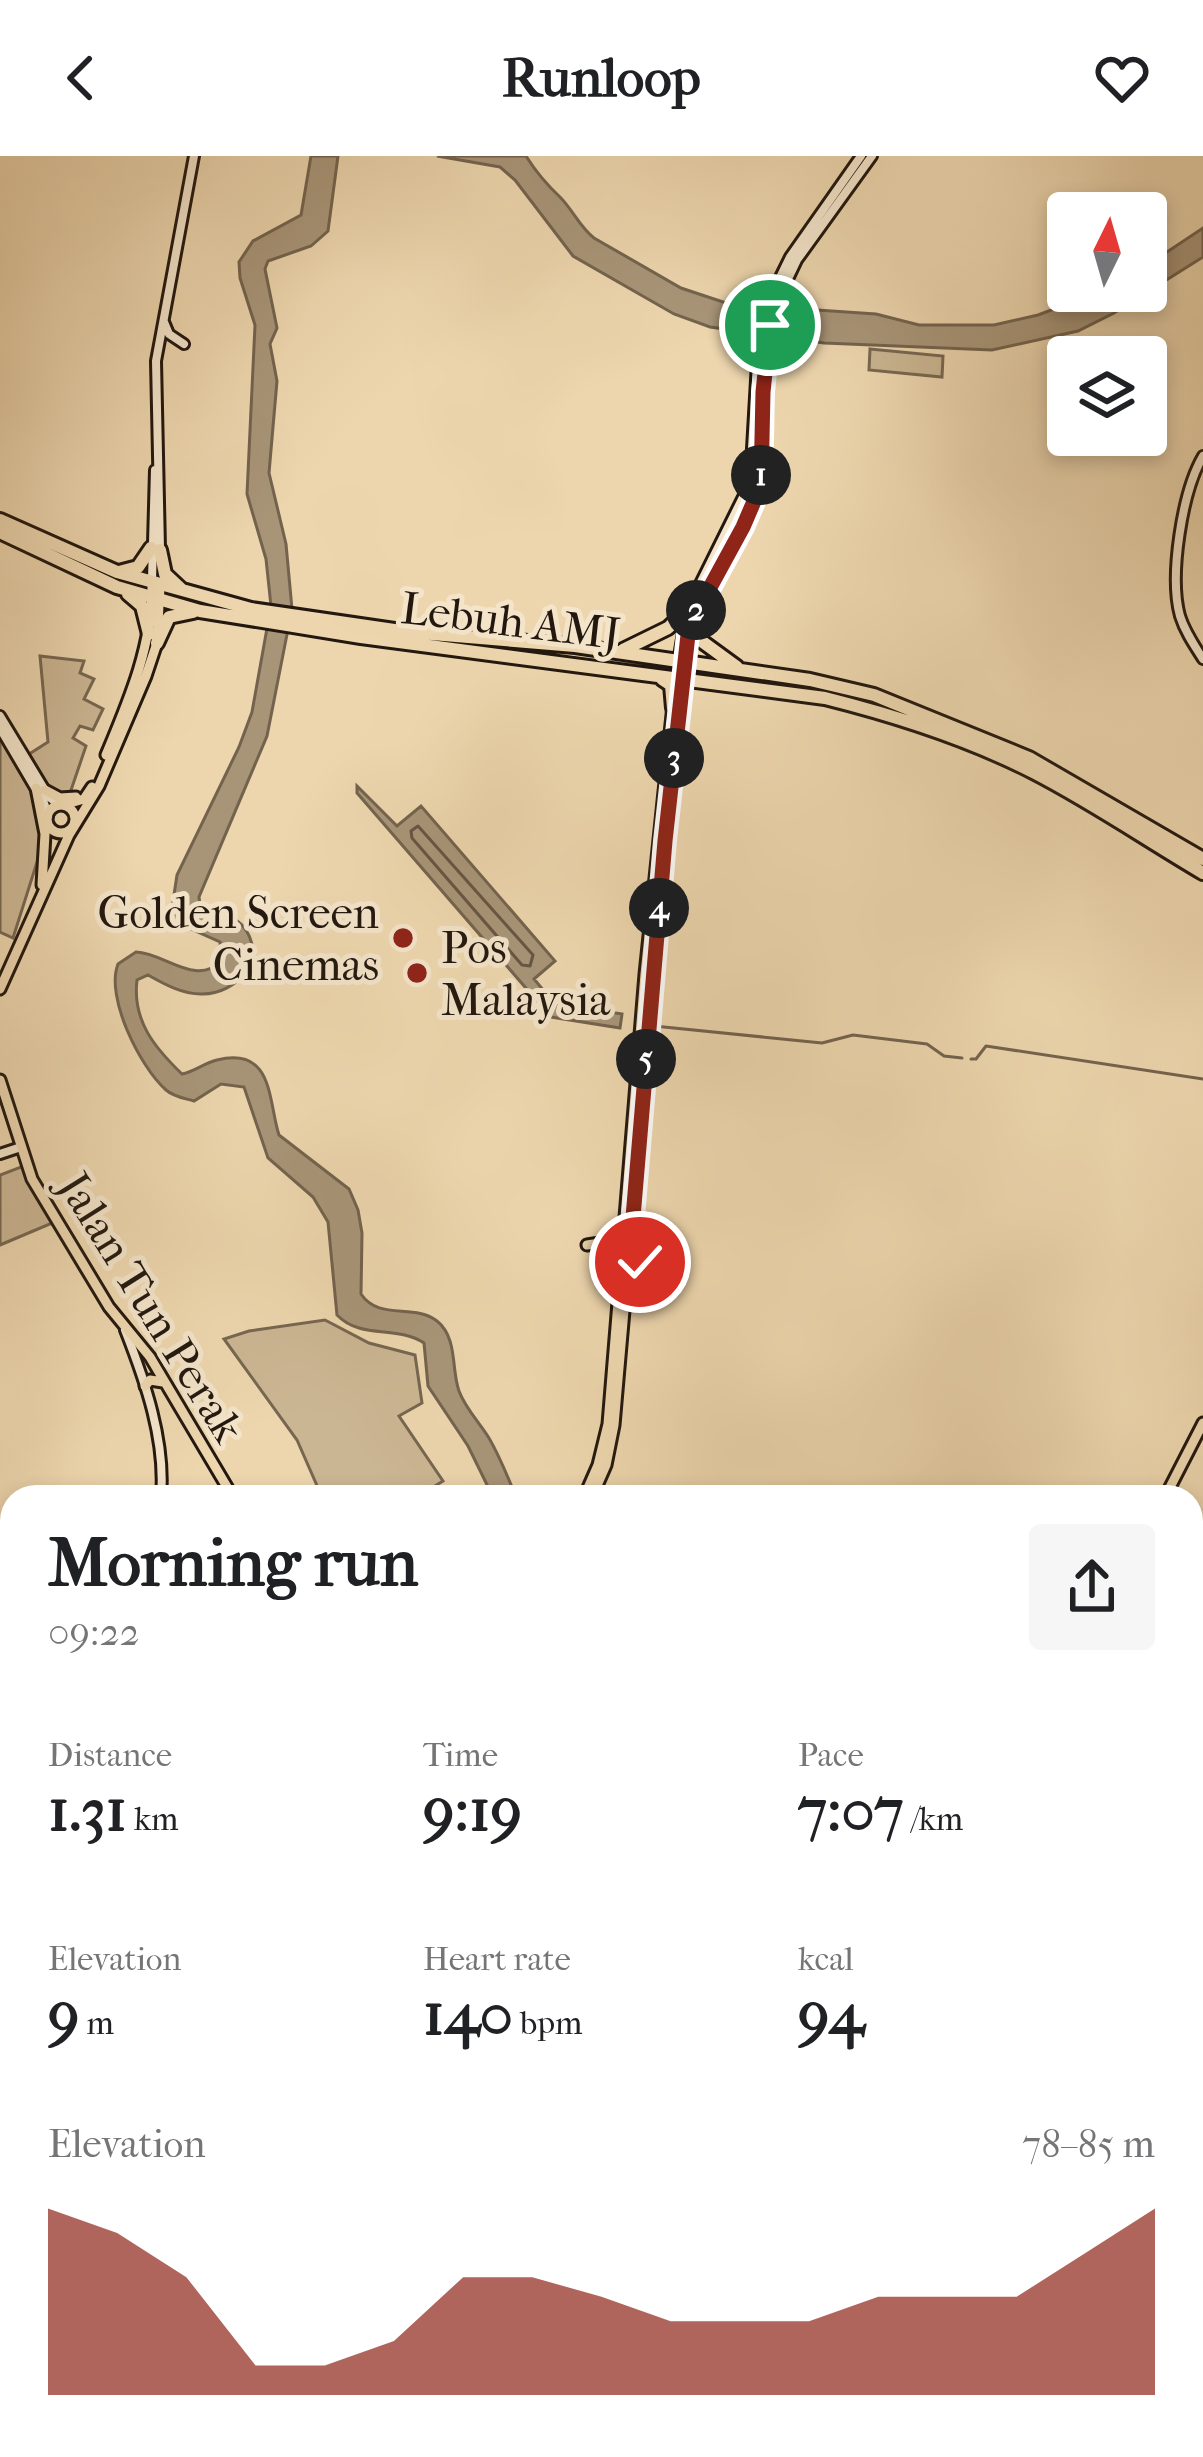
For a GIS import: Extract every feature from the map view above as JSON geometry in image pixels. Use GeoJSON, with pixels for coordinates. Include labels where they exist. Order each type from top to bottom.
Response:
{"type":"FeatureCollection","features":[{"type":"Feature","properties":{"kind":"highway","name":"Lebuh AMJ"},"geometry":{"type":"LineString","coordinates":[[0,520],[117,579]]}},
{"type":"Feature","properties":{"kind":"highway","name":"Lebuh AMJ"},"geometry":{"type":"LineString","coordinates":[[0,532],[200,611],[825,698],[921,725],[1036,773],[1203,873]]}},
{"type":"Feature","properties":{"kind":"highway"},"geometry":{"type":"LineString","coordinates":[[153,638],[142,606],[117,579],[155,549],[168,579],[193,596]]}},
{"type":"Feature","properties":{"kind":"highway","name":"Lebuh AMJ"},"geometry":{"type":"LineString","coordinates":[[156,592],[193,596],[250,615]]}},
{"type":"Feature","properties":{"kind":"highway"},"geometry":{"type":"LineString","coordinates":[[610,652],[634,647],[691,610],[705,646],[748,672]]}},
{"type":"Feature","properties":{"kind":"highway"},"geometry":{"type":"LineString","coordinates":[[153,638],[170,617],[200,611]]}},
{"type":"Feature","properties":{"kind":"highway","name":"Lebuh AMJ"},"geometry":{"type":"LineString","coordinates":[[310,624],[610,652],[837,685],[999,743],[1203,859]]}},
{"type":"Feature","properties":{"kind":"highway"},"geometry":{"type":"LineString","coordinates":[[645,674],[669,682],[676,705]]}},
{"type":"Feature","properties":{"kind":"highway"},"geometry":{"type":"LineString","coordinates":[[676,705],[690,687],[709,682]]}},
{"type":"Feature","properties":{"kind":"highway"},"geometry":{"type":"LineString","coordinates":[[980,748],[1012,774]]}},
{"type":"Feature","properties":{"kind":"main road"},"geometry":{"type":"LineString","coordinates":[[0,989],[74,824],[99,786],[153,638],[156,592]]}},
{"type":"Feature","properties":{"kind":"main road"},"geometry":{"type":"LineString","coordinates":[[47,884],[49,822],[62,805],[83,799],[94,783],[153,638]]}},
{"type":"Feature","properties":{"kind":"main road"},"geometry":{"type":"LineString","coordinates":[[591,1485],[608,1424],[624,1278],[681,663]]}},
{"type":"Feature","properties":{"kind":"main road"},"geometry":{"type":"LineString","coordinates":[[39,902],[45,834],[41,789],[68,799],[94,783]]}},
{"type":"Feature","properties":{"kind":"main road"},"geometry":{"type":"LineString","coordinates":[[62,805],[73,812],[74,824]]}},
{"type":"Feature","properties":{"kind":"main road"},"geometry":{"type":"LineString","coordinates":[[49,822],[62,833],[74,824]]}},
{"type":"Feature","properties":{"kind":"main road","name":"Jalan Tun Perak"},"geometry":{"type":"LineString","coordinates":[[0,1081],[32,1179],[226,1485]]}},
{"type":"Feature","properties":{"kind":"main road"},"geometry":{"type":"LineString","coordinates":[[587,1245],[613,1241],[627,1224]]}},
{"type":"Feature","properties":{"kind":"main road"},"geometry":{"type":"LineString","coordinates":[[624,1278],[650,1254],[627,1224]]}},
{"type":"Feature","properties":{"kind":"main road"},"geometry":{"type":"LineString","coordinates":[[605,1254],[624,1278]]}},
{"type":"Feature","properties":{"kind":"main road"},"geometry":{"type":"LineString","coordinates":[[145,1386],[150,1380],[163,1382]]}},
{"type":"Feature","properties":{"kind":"main road"},"geometry":{"type":"LineString","coordinates":[[1171,1485],[1203,1423]]}},
{"type":"Feature","properties":{"kind":"street"},"geometry":{"type":"LineString","coordinates":[[156,592],[152,484],[156,361],[194,156]]}},
{"type":"Feature","properties":{"kind":"street"},"geometry":{"type":"LineString","coordinates":[[681,663],[691,610],[750,483],[762,346],[790,256],[862,156]]}},
{"type":"Feature","properties":{"kind":"street"},"geometry":{"type":"LineString","coordinates":[[779,287],[872,156]]}},
{"type":"Feature","properties":{"kind":"street"},"geometry":{"type":"LineString","coordinates":[[156,361],[184,344],[169,334],[163,315]]}},
{"type":"Feature","properties":{"kind":"street"},"geometry":{"type":"LineString","coordinates":[[691,610],[748,529],[761,485],[762,346]]}},
{"type":"Feature","properties":{"kind":"street"},"geometry":{"type":"LineString","coordinates":[[1203,456],[1187,497],[1176,579],[1182,622],[1203,659]]}},
{"type":"Feature","properties":{"kind":"street"},"geometry":{"type":"LineString","coordinates":[[0,716],[41,789],[49,822]]}},
{"type":"Feature","properties":{"kind":"street"},"geometry":{"type":"LineString","coordinates":[[0,728],[41,789],[62,805]]}},
{"type":"Feature","properties":{"kind":"street"},"geometry":{"type":"LineString","coordinates":[[0,1154],[19,1148]]}},
{"type":"Feature","properties":{"kind":"street"},"geometry":{"type":"LineString","coordinates":[[124,1328],[145,1386],[162,1466],[161,1485]]}},
{"type":"Feature","properties":{"kind":"shaded area"},"geometry":{"type":"Polygon","coordinates":[[[870,349],[943,356],[942,377],[869,370],[870,349]]]}},
{"type":"Feature","properties":{"kind":"shaded area"},"geometry":{"type":"Polygon","coordinates":[[[40,656],[84,661],[80,673],[94,679],[84,699],[103,709],[93,730],[80,726],[73,738],[86,746],[68,799],[42,799],[39,856],[13,938],[0,932],[0,732],[26,756],[48,742],[40,656]]]}},
{"type":"Feature","properties":{"kind":"shaded area"},"geometry":{"type":"Polygon","coordinates":[[[26,1165],[57,1221],[0,1245],[0,1175],[26,1165]]]}},
{"type":"Feature","properties":{"kind":"shaded area"},"geometry":{"type":"Polygon","coordinates":[[[325,1320],[369,1343],[415,1355],[422,1403],[399,1416],[443,1481],[436,1485],[317,1485],[297,1440],[224,1339],[325,1320]]]}},
{"type":"Feature","properties":{"kind":"water"},"geometry":{"type":"Polygon","coordinates":[[[311,156],[338,156],[328,231],[311,246],[268,261],[265,269],[277,328],[270,344],[277,381],[269,473],[286,544],[292,609],[267,736],[199,897],[200,905],[242,925],[250,937],[251,961],[237,981],[214,993],[187,992],[148,975],[137,980],[138,1008],[155,1044],[182,1074],[212,1061],[236,1058],[259,1069],[279,1135],[349,1189],[362,1233],[361,1294],[377,1307],[428,1316],[444,1328],[462,1397],[493,1445],[511,1485],[487,1485],[428,1386],[424,1343],[357,1327],[337,1315],[328,1222],[313,1197],[268,1158],[244,1087],[221,1084],[194,1101],[169,1092],[136,1049],[116,994],[118,964],[136,952],[191,970],[211,968],[221,961],[220,942],[180,924],[172,908],[177,875],[252,712],[271,606],[266,559],[247,494],[255,325],[239,262],[253,241],[301,215],[311,156]]]}},
{"type":"Feature","properties":{"kind":"water"},"geometry":{"type":"Polygon","coordinates":[[[437,156],[526,156],[594,238],[681,288],[729,304],[876,314],[919,325],[994,325],[1047,312],[1116,312],[1078,331],[992,350],[824,343],[710,327],[674,314],[573,256],[500,167],[437,156]]]}},
{"type":"Feature","properties":{"kind":"water"},"geometry":{"type":"Polygon","coordinates":[[[1203,228],[1203,257],[1167,280],[1167,252],[1203,228]]]}},
{"type":"Feature","properties":{"kind":"water"},"geometry":{"type":"Polygon","coordinates":[[[357,786],[397,826],[421,806],[555,961],[534,979],[554,1003],[622,1014],[620,1028],[551,1017],[357,793],[357,786]]]}},
{"type":"Feature","properties":{"kind":"waterway"},"geometry":{"type":"LineString","coordinates":[[654,1026],[822,1043],[853,1035],[927,1044],[944,1056],[962,1058]]}},
{"type":"Feature","properties":{"kind":"waterway"},"geometry":{"type":"LineString","coordinates":[[971,1059],[986,1046],[1203,1079]]}},
{"type":"Feature","properties":{"kind":"place","name":"Golden Screen Cinemas"},"geometry":{"type":"Point","coordinates":[403,938]}},
{"type":"Feature","properties":{"kind":"place","name":"Pos Malaysia"},"geometry":{"type":"Point","coordinates":[417,973]}},
{"type":"Feature","properties":{"kind":"route"},"geometry":{"type":"LineString","coordinates":[[640,1262],[628,1276],[665,841],[689,626],[761,485],[770,325]]}}]}
